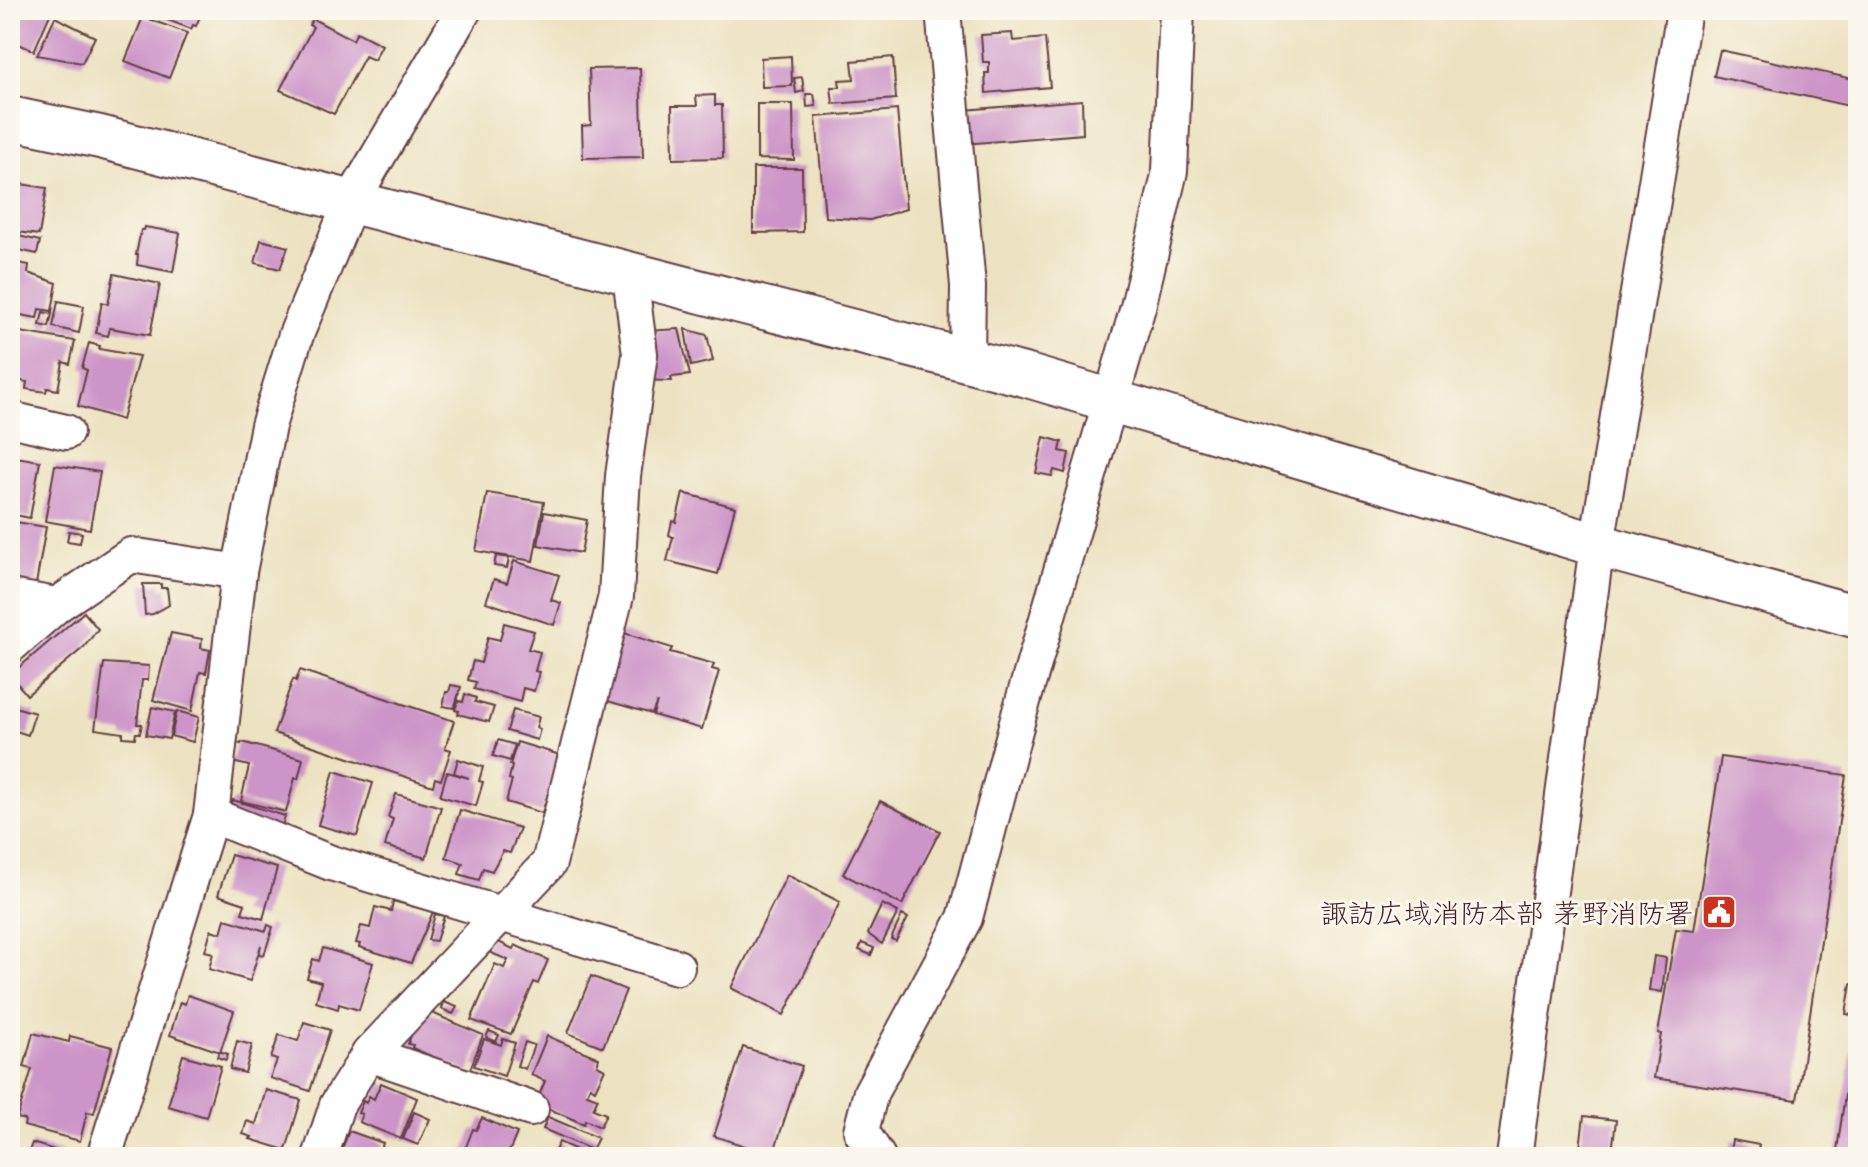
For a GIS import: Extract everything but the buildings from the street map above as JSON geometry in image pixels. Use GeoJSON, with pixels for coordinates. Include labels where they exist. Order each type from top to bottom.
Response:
{"type":"FeatureCollection","features":[{"type":"Feature","properties":{"kind":"street"},"geometry":{"type":"LineString","coordinates":[[104,1157],[211,815],[239,572],[268,426],[296,335],[351,202],[464,10]]}},
{"type":"Feature","properties":{"kind":"street"},"geometry":{"type":"LineString","coordinates":[[943,10],[968,286],[967,360]]}},
{"type":"Feature","properties":{"kind":"street"},"geometry":{"type":"LineString","coordinates":[[878,1157],[861,1131],[871,1092],[965,918],[1019,715],[1138,307],[1170,171],[1177,10]]}},
{"type":"Feature","properties":{"kind":"street"},"geometry":{"type":"LineString","coordinates":[[1514,1157],[1597,545],[1684,10]]}},
{"type":"Feature","properties":{"kind":"street"},"geometry":{"type":"LineString","coordinates":[[10,118],[100,137],[967,360],[1597,545],[1858,617]]}},
{"type":"Feature","properties":{"kind":"street"},"geometry":{"type":"LineString","coordinates":[[320,1157],[337,1105],[369,1054],[549,863],[616,596],[623,476],[640,354],[630,275]]}},
{"type":"Feature","properties":{"kind":"street"},"geometry":{"type":"LineString","coordinates":[[10,419],[66,432]]}},
{"type":"Feature","properties":{"kind":"street"},"geometry":{"type":"LineString","coordinates":[[10,646],[57,605],[131,555],[239,572]]}},
{"type":"Feature","properties":{"kind":"street"},"geometry":{"type":"LineString","coordinates":[[10,597],[57,605]]}},
{"type":"Feature","properties":{"kind":"street"},"geometry":{"type":"LineString","coordinates":[[211,815],[331,863],[677,967]]}},
{"type":"Feature","properties":{"kind":"street"},"geometry":{"type":"LineString","coordinates":[[369,1054],[531,1109]]}},
{"type":"Feature","properties":{"kind":"place","name":"諏訪広域消防本部 茅野消防署"},"geometry":{"type":"Point","coordinates":[1719,912]}}]}
